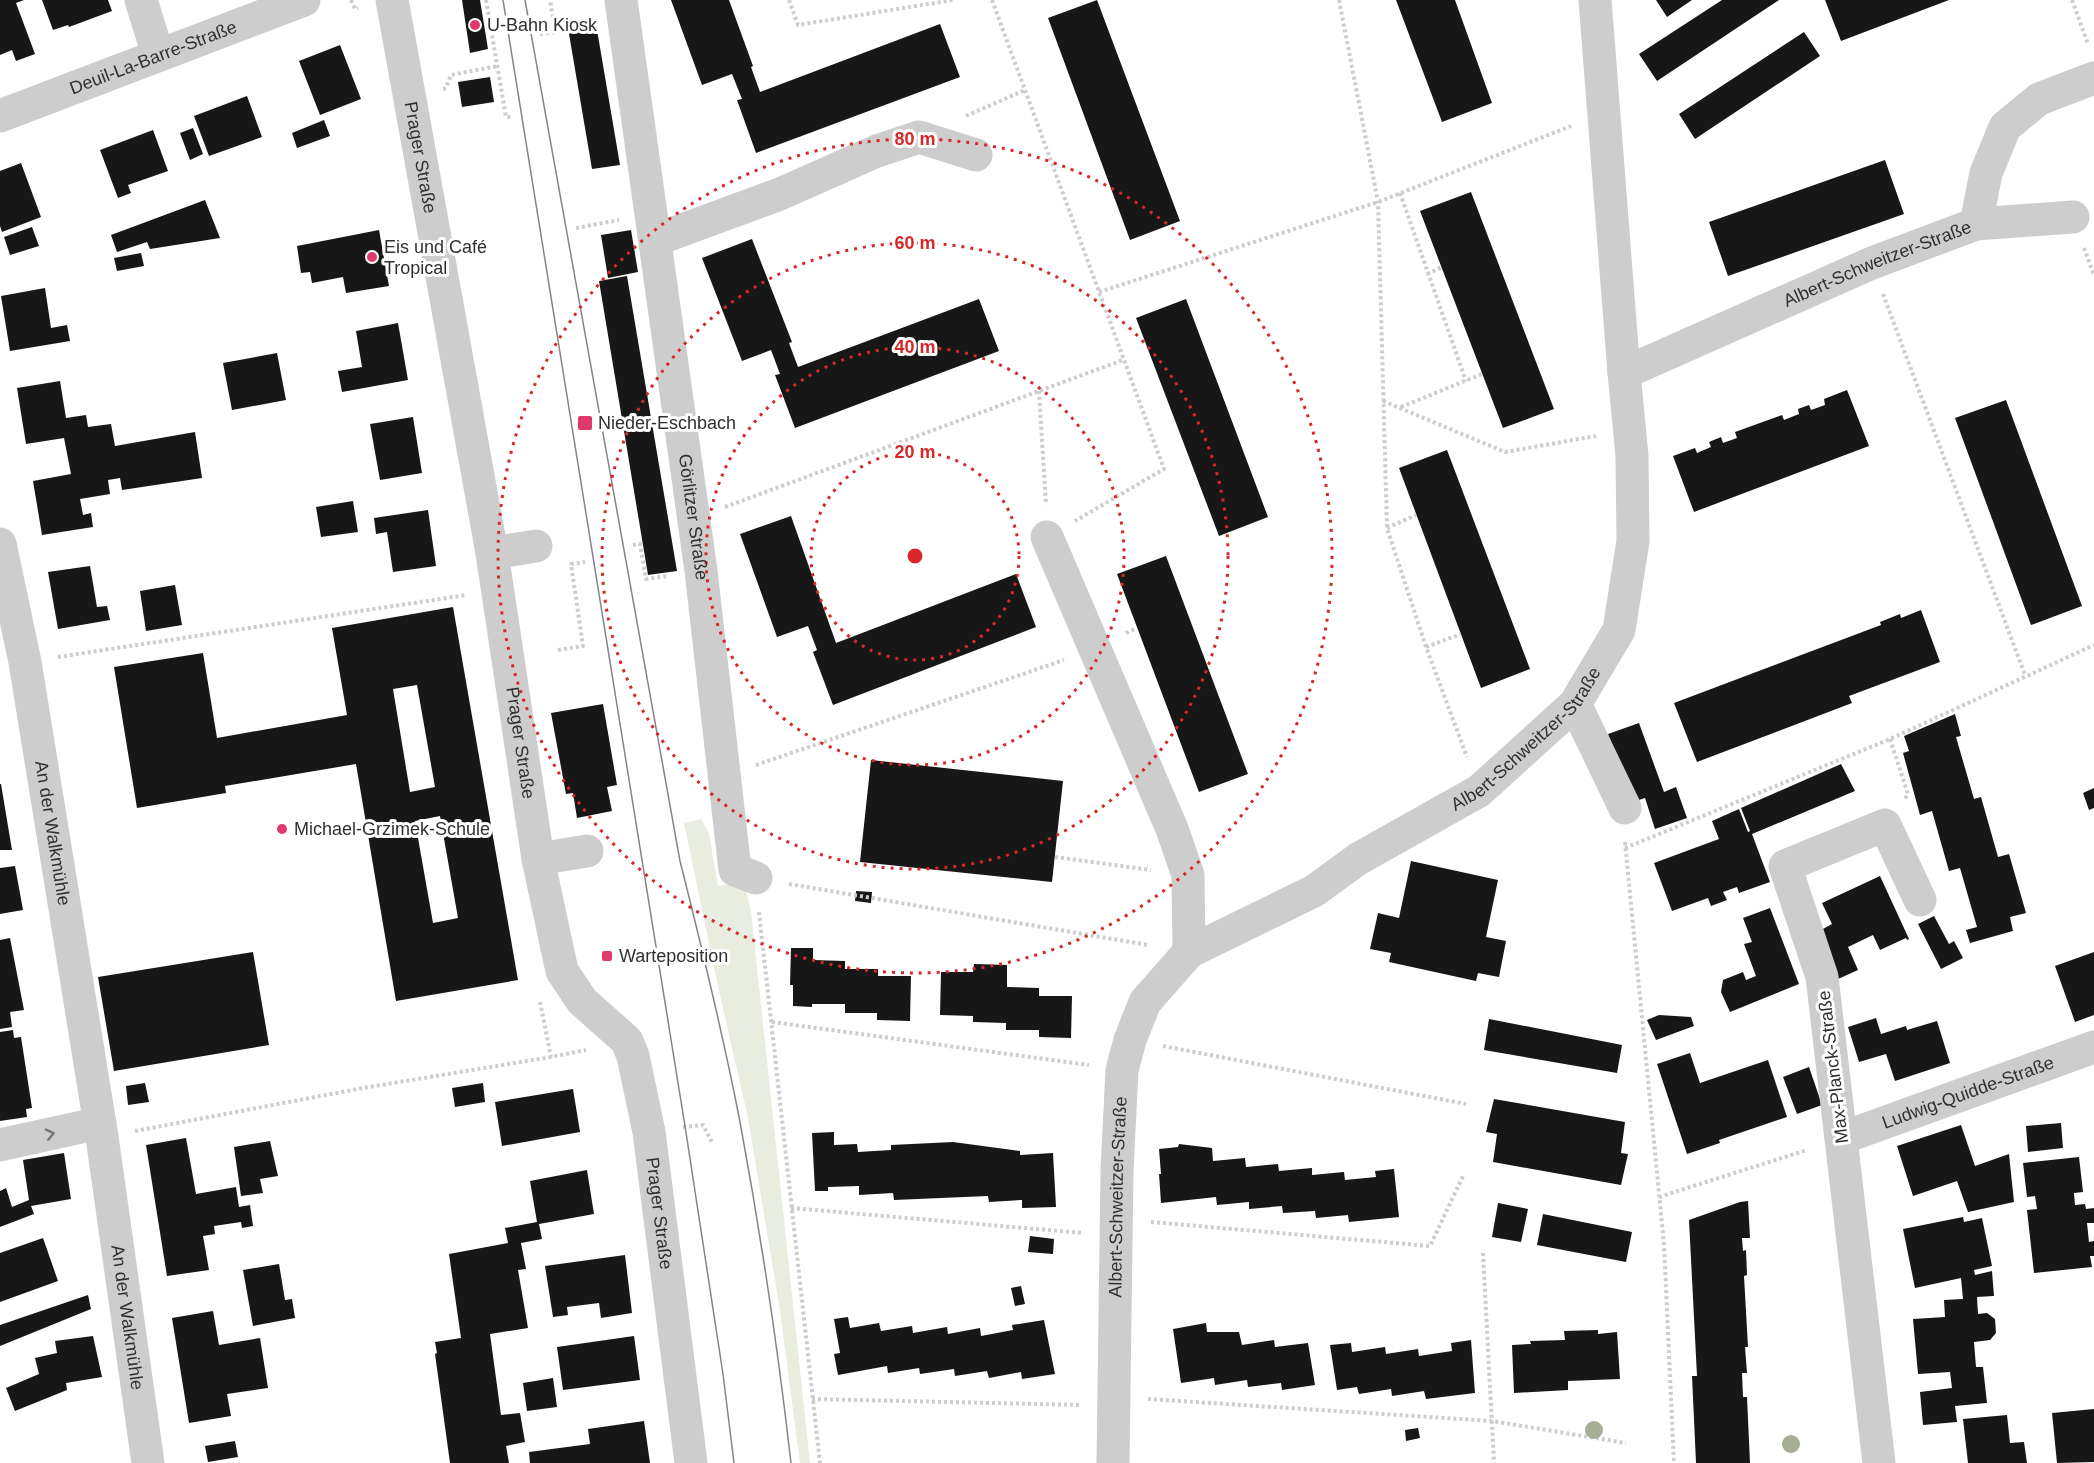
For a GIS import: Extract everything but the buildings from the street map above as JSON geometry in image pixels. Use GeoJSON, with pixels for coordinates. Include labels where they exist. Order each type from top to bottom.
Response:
{"type":"FeatureCollection","features":[{"type":"Feature","properties":{"kind":"street"},"geometry":{"type":"LineString","coordinates":[[141,0],[158,55]]}},
{"type":"Feature","properties":{"kind":"street","name":"Deuil-La-Barre-Straße"},"geometry":{"type":"LineString","coordinates":[[0,116],[304,0]]}},
{"type":"Feature","properties":{"kind":"street","name":"Prager Straße"},"geometry":{"type":"LineString","coordinates":[[392,0],[492,553],[538,859],[562,971],[582,1001],[627,1041],[633,1056],[649,1132],[691,1463]]}},
{"type":"Feature","properties":{"kind":"street","name":"Görlitzer Straße"},"geometry":{"type":"LineString","coordinates":[[621,0],[694,519],[735,870],[756,878]]}},
{"type":"Feature","properties":{"kind":"street","name":"Albert-Schweitzer-Straße"},"geometry":{"type":"LineString","coordinates":[[1113,1463],[1117,1170],[1126,1055],[1145,1002],[1189,952],[1314,891],[1358,859],[1479,791],[1575,704],[1619,630],[1633,541],[1632,456],[1595,0]]}},
{"type":"Feature","properties":{"kind":"street","name":"Albert-Schweitzer-Straße"},"geometry":{"type":"LineString","coordinates":[[1624,373],[1872,263],[1976,224],[1986,173],[2005,127],[2039,99],[2092,64]]}},
{"type":"Feature","properties":{"kind":"street"},"geometry":{"type":"LineString","coordinates":[[655,240],[780,194],[877,151],[919,137],[976,155]]}},
{"type":"Feature","properties":{"kind":"street"},"geometry":{"type":"LineString","coordinates":[[1976,224],[2073,217]]}},
{"type":"Feature","properties":{"kind":"street"},"geometry":{"type":"LineString","coordinates":[[1047,537],[1172,829],[1188,874],[1189,952]]}},
{"type":"Feature","properties":{"kind":"street","name":"An der Walkmühle"},"geometry":{"type":"LineString","coordinates":[[0,544],[25,662],[101,1130],[148,1463]]}},
{"type":"Feature","properties":{"kind":"street"},"geometry":{"type":"LineString","coordinates":[[492,553],[536,546]]}},
{"type":"Feature","properties":{"kind":"street"},"geometry":{"type":"LineString","coordinates":[[1575,704],[1625,808]]}},
{"type":"Feature","properties":{"kind":"street"},"geometry":{"type":"LineString","coordinates":[[1885,825],[1920,900]]}},
{"type":"Feature","properties":{"kind":"street","name":"Max-Planck-Straße"},"geometry":{"type":"LineString","coordinates":[[1878,1463],[1822,977],[1785,866],[1885,825]]}},
{"type":"Feature","properties":{"kind":"street"},"geometry":{"type":"LineString","coordinates":[[538,859],[587,851]]}},
{"type":"Feature","properties":{"kind":"street","name":"Ludwig-Quidde-Straße"},"geometry":{"type":"LineString","coordinates":[[1842,1138],[2094,1047]]}},
{"type":"Feature","properties":{"kind":"street"},"geometry":{"type":"LineString","coordinates":[[0,1145],[101,1130]]}},
{"type":"Feature","properties":{"kind":"path"},"geometry":{"type":"LineString","coordinates":[[486,0],[506,117],[513,117]]}},
{"type":"Feature","properties":{"kind":"path"},"geometry":{"type":"LineString","coordinates":[[540,34],[555,32],[550,0]]}},
{"type":"Feature","properties":{"kind":"path"},"geometry":{"type":"LineString","coordinates":[[789,0],[798,25],[953,0]]}},
{"type":"Feature","properties":{"kind":"path"},"geometry":{"type":"LineString","coordinates":[[992,0],[1164,469],[1047,537],[1039,391]]}},
{"type":"Feature","properties":{"kind":"path"},"geometry":{"type":"LineString","coordinates":[[1339,0],[1378,202],[1387,528],[1426,647],[1479,791]]}},
{"type":"Feature","properties":{"kind":"path"},"geometry":{"type":"LineString","coordinates":[[2072,0],[2092,64]]}},
{"type":"Feature","properties":{"kind":"path"},"geometry":{"type":"LineString","coordinates":[[437,90],[446,88],[451,75],[498,66]]}},
{"type":"Feature","properties":{"kind":"path"},"geometry":{"type":"LineString","coordinates":[[919,137],[1025,90]]}},
{"type":"Feature","properties":{"kind":"path"},"geometry":{"type":"LineString","coordinates":[[1099,292],[1378,202],[1604,114]]}},
{"type":"Feature","properties":{"kind":"path"},"geometry":{"type":"LineString","coordinates":[[1400,193],[1466,381]]}},
{"type":"Feature","properties":{"kind":"path"},"geometry":{"type":"LineString","coordinates":[[576,228],[625,219]]}},
{"type":"Feature","properties":{"kind":"path"},"geometry":{"type":"LineString","coordinates":[[1872,263],[2025,675]]}},
{"type":"Feature","properties":{"kind":"path"},"geometry":{"type":"LineString","coordinates":[[1427,274],[1442,267]]}},
{"type":"Feature","properties":{"kind":"path"},"geometry":{"type":"LineString","coordinates":[[694,519],[1123,360]]}},
{"type":"Feature","properties":{"kind":"path"},"geometry":{"type":"LineString","coordinates":[[1400,407],[1482,374]]}},
{"type":"Feature","properties":{"kind":"path"},"geometry":{"type":"LineString","coordinates":[[1383,401],[1506,452],[1629,430]]}},
{"type":"Feature","properties":{"kind":"path"},"geometry":{"type":"LineString","coordinates":[[1387,528],[1416,515]]}},
{"type":"Feature","properties":{"kind":"path"},"geometry":{"type":"LineString","coordinates":[[633,545],[640,544],[646,579],[667,576]]}},
{"type":"Feature","properties":{"kind":"path"},"geometry":{"type":"LineString","coordinates":[[558,650],[583,646],[571,564],[585,562]]}},
{"type":"Feature","properties":{"kind":"path"},"geometry":{"type":"LineString","coordinates":[[25,662],[469,595]]}},
{"type":"Feature","properties":{"kind":"path"},"geometry":{"type":"LineString","coordinates":[[1426,647],[1461,634]]}},
{"type":"Feature","properties":{"kind":"path"},"geometry":{"type":"LineString","coordinates":[[1625,848],[1890,739],[2094,645]]}},
{"type":"Feature","properties":{"kind":"path"},"geometry":{"type":"LineString","coordinates":[[724,776],[1095,649]]}},
{"type":"Feature","properties":{"kind":"path"},"geometry":{"type":"LineString","coordinates":[[1885,825],[1908,794],[1890,739]]}},
{"type":"Feature","properties":{"kind":"path"},"geometry":{"type":"LineString","coordinates":[[1625,808],[1625,848],[1664,1245],[1674,1463]]}},
{"type":"Feature","properties":{"kind":"path"},"geometry":{"type":"LineString","coordinates":[[1055,857],[1188,874]]}},
{"type":"Feature","properties":{"kind":"path"},"geometry":{"type":"LineString","coordinates":[[820,1463],[756,878],[1189,952]]}},
{"type":"Feature","properties":{"kind":"path"},"geometry":{"type":"LineString","coordinates":[[772,1022],[1126,1055],[1466,1104]]}},
{"type":"Feature","properties":{"kind":"path"},"geometry":{"type":"LineString","coordinates":[[101,1130],[551,1057]]}},
{"type":"Feature","properties":{"kind":"path"},"geometry":{"type":"LineString","coordinates":[[1659,1197],[1842,1138]]}},
{"type":"Feature","properties":{"kind":"path"},"geometry":{"type":"LineString","coordinates":[[791,1208],[1431,1246],[1464,1174]]}},
{"type":"Feature","properties":{"kind":"path"},"geometry":{"type":"LineString","coordinates":[[1483,1253],[1494,1463]]}},
{"type":"Feature","properties":{"kind":"path"},"geometry":{"type":"LineString","coordinates":[[812,1399],[1082,1405],[1114,1400],[1146,1399],[1492,1421],[1626,1443]]}},
{"type":"Feature","properties":{"kind":"shaded area"},"geometry":{"type":"Polygon","coordinates":[[[701,819],[709,833],[718,886],[744,881],[751,911],[810,1463],[800,1463],[779,1304],[748,1118],[684,823],[701,819]]]}},
{"type":"Feature","properties":{"kind":"tram line"},"geometry":{"type":"LineString","coordinates":[[503,0],[685,1126],[723,1374],[734,1463]]}},
{"type":"Feature","properties":{"kind":"tram line"},"geometry":{"type":"LineString","coordinates":[[525,0],[680,861],[727,1056],[740,1122],[768,1292],[791,1463]]}},
{"type":"Feature","properties":{"kind":"place","name":"U-Bahn Kiosk"},"geometry":{"type":"Point","coordinates":[475,25]}},
{"type":"Feature","properties":{"kind":"place","name":"Eis und Café Tropical"},"geometry":{"type":"Point","coordinates":[372,257]}},
{"type":"Feature","properties":{"kind":"place","name":"Nieder-Eschbach"},"geometry":{"type":"Point","coordinates":[585,423]}},
{"type":"Feature","properties":{"kind":"place","name":"Michael-Grzimek-Schule"},"geometry":{"type":"Point","coordinates":[282,829]}},
{"type":"Feature","properties":{"kind":"place","name":"Warteposition"},"geometry":{"type":"Point","coordinates":[607,956]}}]}
